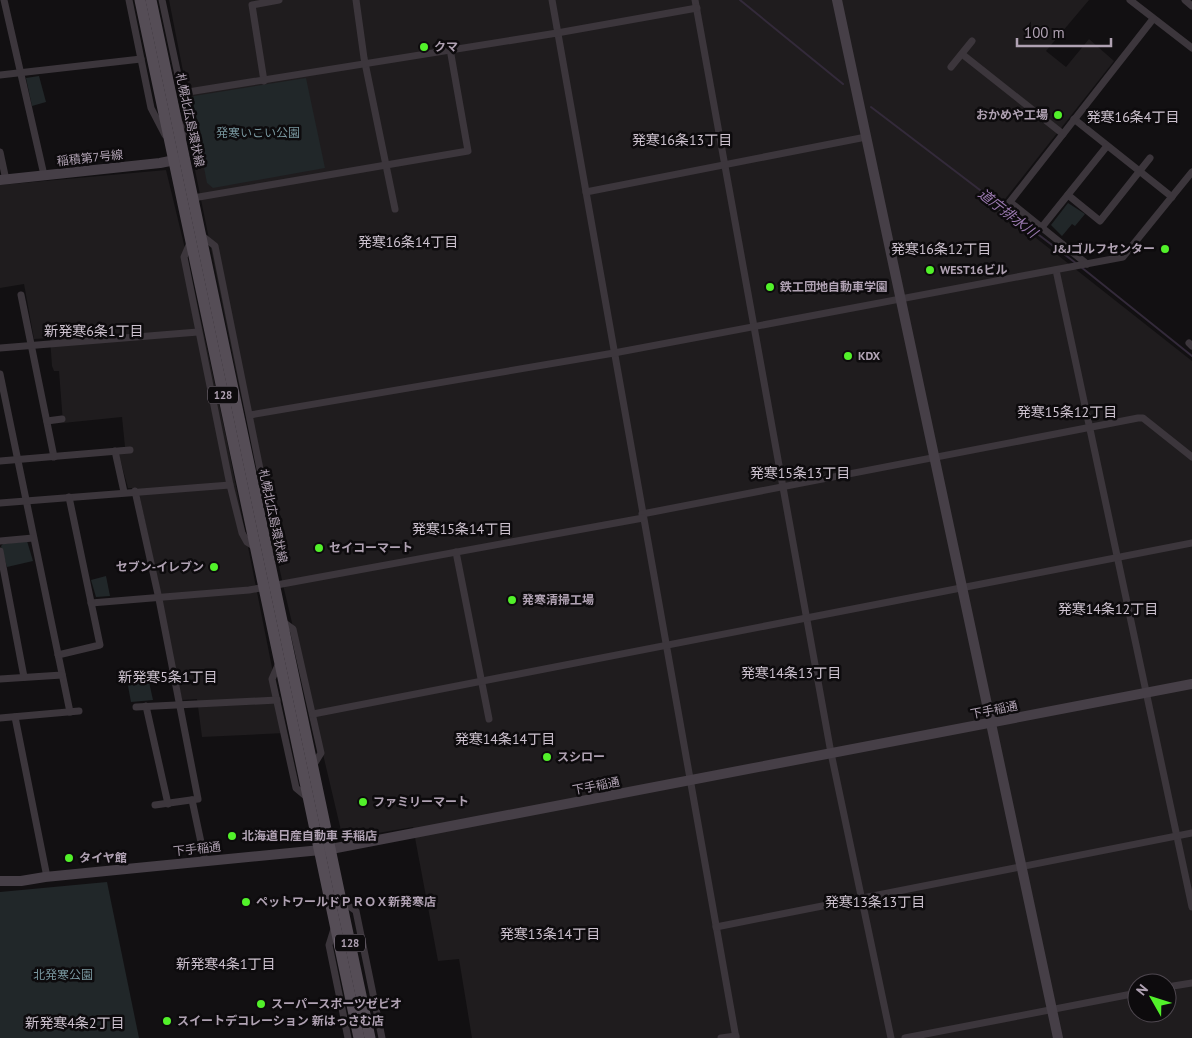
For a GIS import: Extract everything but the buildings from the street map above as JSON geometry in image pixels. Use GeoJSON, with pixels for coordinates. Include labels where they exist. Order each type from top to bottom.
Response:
{"type":"FeatureCollection","features":[{"type":"Feature","properties":{"kind":"main road","name":"札幌北広島環状線"},"geometry":{"type":"LineString","coordinates":[[140,0],[178,159],[191,242],[255,547],[282,621],[313,766],[335,926],[359,1038]]}},
{"type":"Feature","properties":{"kind":"main road","name":"札幌北広島環状線"},"geometry":{"type":"LineString","coordinates":[[151,0],[175,146]]}},
{"type":"Feature","properties":{"kind":"main road","name":"札幌北広島環状線"},"geometry":{"type":"LineString","coordinates":[[178,159],[193,198],[256,499],[280,663],[308,798],[342,901],[370,1038]]}},
{"type":"Feature","properties":{"kind":"street"},"geometry":{"type":"LineString","coordinates":[[4,0],[44,175]]}},
{"type":"Feature","properties":{"kind":"street"},"geometry":{"type":"LineString","coordinates":[[129,0],[151,108],[175,146]]}},
{"type":"Feature","properties":{"kind":"street"},"geometry":{"type":"LineString","coordinates":[[162,0],[187,118],[175,146]]}},
{"type":"Feature","properties":{"kind":"street"},"geometry":{"type":"LineString","coordinates":[[264,81],[252,4],[279,0]]}},
{"type":"Feature","properties":{"kind":"street"},"geometry":{"type":"LineString","coordinates":[[356,0],[366,64],[395,209]]}},
{"type":"Feature","properties":{"kind":"street"},"geometry":{"type":"LineString","coordinates":[[552,0],[642,516],[736,1037],[721,1038]]}},
{"type":"Feature","properties":{"kind":"street"},"geometry":{"type":"LineString","coordinates":[[837,0],[1058,1038]]}},
{"type":"Feature","properties":{"kind":"street"},"geometry":{"type":"LineString","coordinates":[[1130,0],[1153,19],[1190,44]]}},
{"type":"Feature","properties":{"kind":"street"},"geometry":{"type":"LineString","coordinates":[[1185,0],[1192,6]]}},
{"type":"Feature","properties":{"kind":"street"},"geometry":{"type":"LineString","coordinates":[[182,93],[557,33],[696,4],[831,753],[891,1038]]}},
{"type":"Feature","properties":{"kind":"street"},"geometry":{"type":"LineString","coordinates":[[1002,212],[1153,19]]}},
{"type":"Feature","properties":{"kind":"street"},"geometry":{"type":"LineString","coordinates":[[951,67],[972,41]]}},
{"type":"Feature","properties":{"kind":"street"},"geometry":{"type":"LineString","coordinates":[[193,198],[468,151],[450,49]]}},
{"type":"Feature","properties":{"kind":"street"},"geometry":{"type":"LineString","coordinates":[[962,54],[1063,134]]}},
{"type":"Feature","properties":{"kind":"street"},"geometry":{"type":"LineString","coordinates":[[0,75],[141,59]]}},
{"type":"Feature","properties":{"kind":"street"},"geometry":{"type":"LineString","coordinates":[[1074,120],[1172,197]]}},
{"type":"Feature","properties":{"kind":"street"},"geometry":{"type":"LineString","coordinates":[[586,192],[866,137]]}},
{"type":"Feature","properties":{"kind":"street"},"geometry":{"type":"LineString","coordinates":[[1042,227],[1107,146]]}},
{"type":"Feature","properties":{"kind":"street"},"geometry":{"type":"LineString","coordinates":[[0,152],[3,180]]}},
{"type":"Feature","properties":{"kind":"street"},"geometry":{"type":"LineString","coordinates":[[1068,195],[1100,221],[1150,158]]}},
{"type":"Feature","properties":{"kind":"street","name":"稲積第7号線"},"geometry":{"type":"LineString","coordinates":[[3,180],[178,159]]}},
{"type":"Feature","properties":{"kind":"street"},"geometry":{"type":"LineString","coordinates":[[250,415],[614,353],[754,325],[1123,257],[1192,172]]}},
{"type":"Feature","properties":{"kind":"street"},"geometry":{"type":"LineString","coordinates":[[1009,203],[1042,227],[1085,264]]}},
{"type":"Feature","properties":{"kind":"street"},"geometry":{"type":"LineString","coordinates":[[201,235],[215,246],[263,484],[256,499]]}},
{"type":"Feature","properties":{"kind":"street"},"geometry":{"type":"LineString","coordinates":[[191,242],[184,257],[230,485],[242,533],[247,542],[255,547]]}},
{"type":"Feature","properties":{"kind":"street"},"geometry":{"type":"LineString","coordinates":[[1056,270],[1192,907]]}},
{"type":"Feature","properties":{"kind":"street"},"geometry":{"type":"LineString","coordinates":[[21,295],[54,457]]}},
{"type":"Feature","properties":{"kind":"street"},"geometry":{"type":"LineString","coordinates":[[0,348],[198,332]]}},
{"type":"Feature","properties":{"kind":"street"},"geometry":{"type":"LineString","coordinates":[[0,374],[70,712]]}},
{"type":"Feature","properties":{"kind":"street"},"geometry":{"type":"LineString","coordinates":[[91,602],[159,599],[269,586],[642,516],[1090,426],[1143,418],[1192,457]]}},
{"type":"Feature","properties":{"kind":"street"},"geometry":{"type":"LineString","coordinates":[[47,421],[62,419]]}},
{"type":"Feature","properties":{"kind":"street"},"geometry":{"type":"LineString","coordinates":[[0,462],[130,450]]}},
{"type":"Feature","properties":{"kind":"street"},"geometry":{"type":"LineString","coordinates":[[115,451],[124,492]]}},
{"type":"Feature","properties":{"kind":"street"},"geometry":{"type":"LineString","coordinates":[[0,503],[230,485]]}},
{"type":"Feature","properties":{"kind":"street"},"geometry":{"type":"LineString","coordinates":[[135,491],[159,599],[178,705],[198,799],[155,806]]}},
{"type":"Feature","properties":{"kind":"street"},"geometry":{"type":"LineString","coordinates":[[58,655],[100,645],[69,497]]}},
{"type":"Feature","properties":{"kind":"street"},"geometry":{"type":"LineString","coordinates":[[0,541],[34,538]]}},
{"type":"Feature","properties":{"kind":"street"},"geometry":{"type":"LineString","coordinates":[[313,714],[1192,543]]}},
{"type":"Feature","properties":{"kind":"street"},"geometry":{"type":"LineString","coordinates":[[0,551],[24,677]]}},
{"type":"Feature","properties":{"kind":"street"},"geometry":{"type":"LineString","coordinates":[[456,552],[490,720]]}},
{"type":"Feature","properties":{"kind":"street"},"geometry":{"type":"LineString","coordinates":[[282,621],[293,629],[313,714],[321,753],[313,766]]}},
{"type":"Feature","properties":{"kind":"street"},"geometry":{"type":"LineString","coordinates":[[280,663],[272,678],[296,788],[308,798]]}},
{"type":"Feature","properties":{"kind":"street"},"geometry":{"type":"LineString","coordinates":[[0,679],[62,675]]}},
{"type":"Feature","properties":{"kind":"street","name":"下手稲通"},"geometry":{"type":"LineString","coordinates":[[0,879],[21,881],[325,850],[1192,684]]}},
{"type":"Feature","properties":{"kind":"street"},"geometry":{"type":"LineString","coordinates":[[136,707],[277,700]]}},
{"type":"Feature","properties":{"kind":"street"},"geometry":{"type":"LineString","coordinates":[[146,706],[168,804]]}},
{"type":"Feature","properties":{"kind":"street"},"geometry":{"type":"LineString","coordinates":[[0,718],[79,712]]}},
{"type":"Feature","properties":{"kind":"street"},"geometry":{"type":"LineString","coordinates":[[15,717],[47,877]]}},
{"type":"Feature","properties":{"kind":"street"},"geometry":{"type":"LineString","coordinates":[[192,800],[205,861]]}},
{"type":"Feature","properties":{"kind":"street"},"geometry":{"type":"LineString","coordinates":[[716,927],[1192,833]]}},
{"type":"Feature","properties":{"kind":"street"},"geometry":{"type":"LineString","coordinates":[[342,901],[356,911],[382,1038]]}},
{"type":"Feature","properties":{"kind":"street"},"geometry":{"type":"LineString","coordinates":[[335,926],[329,945],[348,1038]]}},
{"type":"Feature","properties":{"kind":"street"},"geometry":{"type":"LineString","coordinates":[[1177,985],[1192,983]]}},
{"type":"Feature","properties":{"kind":"street"},"geometry":{"type":"LineString","coordinates":[[905,1038],[1127,995]]}},
{"type":"Feature","properties":{"kind":"shaded area"},"geometry":{"type":"Polygon","coordinates":[[[169,0],[1089,0],[1046,51],[1066,67],[1089,39],[1114,61],[998,208],[1192,361],[1192,1038],[472,1038],[459,959],[438,961],[413,827],[343,839],[284,589],[235,367],[195,170],[191,112],[169,0]]]}},
{"type":"Feature","properties":{"kind":"shaded area"},"geometry":{"type":"Polygon","coordinates":[[[166,170],[226,436],[285,733],[202,737],[197,699],[182,700],[138,488],[128,488],[117,448],[125,447],[122,417],[63,423],[59,371],[54,371],[52,366],[50,338],[34,339],[24,284],[0,288],[0,185],[166,170]]]}},
{"type":"Feature","properties":{"kind":"green space"},"geometry":{"type":"Polygon","coordinates":[[[39,76],[46,102],[32,106],[26,78],[39,76]]]}},
{"type":"Feature","properties":{"kind":"green space","name":"発寒いこい公園"},"geometry":{"type":"Polygon","coordinates":[[[306,78],[325,168],[213,188],[207,183],[191,101],[194,96],[306,78]]]}},
{"type":"Feature","properties":{"kind":"green space"},"geometry":{"type":"Polygon","coordinates":[[[1068,203],[1085,214],[1075,226],[1072,224],[1062,236],[1051,225],[1068,203]]]}},
{"type":"Feature","properties":{"kind":"green space"},"geometry":{"type":"Polygon","coordinates":[[[27,541],[33,561],[7,567],[1,546],[3,544],[27,541]]]}},
{"type":"Feature","properties":{"kind":"green space"},"geometry":{"type":"Polygon","coordinates":[[[106,576],[110,596],[96,597],[91,580],[106,576]]]}},
{"type":"Feature","properties":{"kind":"green space"},"geometry":{"type":"Polygon","coordinates":[[[147,673],[153,700],[131,702],[126,675],[147,673]]]}},
{"type":"Feature","properties":{"kind":"green space","name":"北発寒公園"},"geometry":{"type":"Polygon","coordinates":[[[107,882],[139,1038],[0,1038],[0,892],[107,882]]]}},
{"type":"Feature","properties":{"kind":"waterway","name":"道庁排水川"},"geometry":{"type":"LineString","coordinates":[[740,0],[843,84]]}},
{"type":"Feature","properties":{"kind":"waterway","name":"道庁排水川"},"geometry":{"type":"LineString","coordinates":[[871,107],[1077,264]]}},
{"type":"Feature","properties":{"kind":"waterway","name":"道庁排水川"},"geometry":{"type":"LineString","coordinates":[[1081,267],[1192,356]]}},
{"type":"Feature","properties":{"kind":"place","name":"クマ"},"geometry":{"type":"Point","coordinates":[424,47]}},
{"type":"Feature","properties":{"kind":"place","name":"おかめや工場"},"geometry":{"type":"Point","coordinates":[1058,115]}},
{"type":"Feature","properties":{"kind":"place","name":"J&Jゴルフセンター"},"geometry":{"type":"Point","coordinates":[1165,249]}},
{"type":"Feature","properties":{"kind":"place","name":"WEST16ビル"},"geometry":{"type":"Point","coordinates":[930,270]}},
{"type":"Feature","properties":{"kind":"place","name":"鉄工団地自動車学園"},"geometry":{"type":"Point","coordinates":[770,287]}},
{"type":"Feature","properties":{"kind":"place","name":"KDX"},"geometry":{"type":"Point","coordinates":[848,356]}},
{"type":"Feature","properties":{"kind":"place","name":"セイコーマート"},"geometry":{"type":"Point","coordinates":[319,548]}},
{"type":"Feature","properties":{"kind":"place","name":"セブン-イレブン"},"geometry":{"type":"Point","coordinates":[214,567]}},
{"type":"Feature","properties":{"kind":"place","name":"発寒清掃工場"},"geometry":{"type":"Point","coordinates":[512,600]}},
{"type":"Feature","properties":{"kind":"place","name":"スシロー"},"geometry":{"type":"Point","coordinates":[547,757]}},
{"type":"Feature","properties":{"kind":"place","name":"ファミリーマート"},"geometry":{"type":"Point","coordinates":[363,802]}},
{"type":"Feature","properties":{"kind":"place","name":"北海道日産自動車 手稲店"},"geometry":{"type":"Point","coordinates":[232,836]}},
{"type":"Feature","properties":{"kind":"place","name":"タイヤ館"},"geometry":{"type":"Point","coordinates":[69,858]}},
{"type":"Feature","properties":{"kind":"place","name":"ペットワールドＰＲＯＸ新発寒店"},"geometry":{"type":"Point","coordinates":[246,902]}},
{"type":"Feature","properties":{"kind":"place","name":"スーパースポーツゼビオ"},"geometry":{"type":"Point","coordinates":[261,1004]}},
{"type":"Feature","properties":{"kind":"place","name":"スイートデコレーション 新はっさむ店"},"geometry":{"type":"Point","coordinates":[167,1021]}},
{"type":"Feature","properties":{"kind":"district","name":"発寒16条4丁目"},"geometry":{"type":"Point","coordinates":[1133,117]}},
{"type":"Feature","properties":{"kind":"district","name":"発寒16条13丁目"},"geometry":{"type":"Point","coordinates":[682,140]}},
{"type":"Feature","properties":{"kind":"district","name":"発寒16条14丁目"},"geometry":{"type":"Point","coordinates":[408,242]}},
{"type":"Feature","properties":{"kind":"district","name":"発寒16条12丁目"},"geometry":{"type":"Point","coordinates":[941,249]}},
{"type":"Feature","properties":{"kind":"district","name":"新発寒6条1丁目"},"geometry":{"type":"Point","coordinates":[94,331]}},
{"type":"Feature","properties":{"kind":"district","name":"発寒15条12丁目"},"geometry":{"type":"Point","coordinates":[1067,412]}},
{"type":"Feature","properties":{"kind":"district","name":"発寒15条13丁目"},"geometry":{"type":"Point","coordinates":[800,473]}},
{"type":"Feature","properties":{"kind":"district","name":"発寒15条14丁目"},"geometry":{"type":"Point","coordinates":[462,529]}},
{"type":"Feature","properties":{"kind":"district","name":"発寒14条12丁目"},"geometry":{"type":"Point","coordinates":[1108,609]}},
{"type":"Feature","properties":{"kind":"district","name":"発寒14条13丁目"},"geometry":{"type":"Point","coordinates":[791,673]}},
{"type":"Feature","properties":{"kind":"district","name":"新発寒5条1丁目"},"geometry":{"type":"Point","coordinates":[168,677]}},
{"type":"Feature","properties":{"kind":"district","name":"発寒14条14丁目"},"geometry":{"type":"Point","coordinates":[505,739]}},
{"type":"Feature","properties":{"kind":"district","name":"発寒13条13丁目"},"geometry":{"type":"Point","coordinates":[875,902]}},
{"type":"Feature","properties":{"kind":"district","name":"発寒13条14丁目"},"geometry":{"type":"Point","coordinates":[550,934]}},
{"type":"Feature","properties":{"kind":"district","name":"新発寒4条1丁目"},"geometry":{"type":"Point","coordinates":[226,964]}},
{"type":"Feature","properties":{"kind":"district","name":"新発寒4条2丁目"},"geometry":{"type":"Point","coordinates":[75,1023]}}]}
